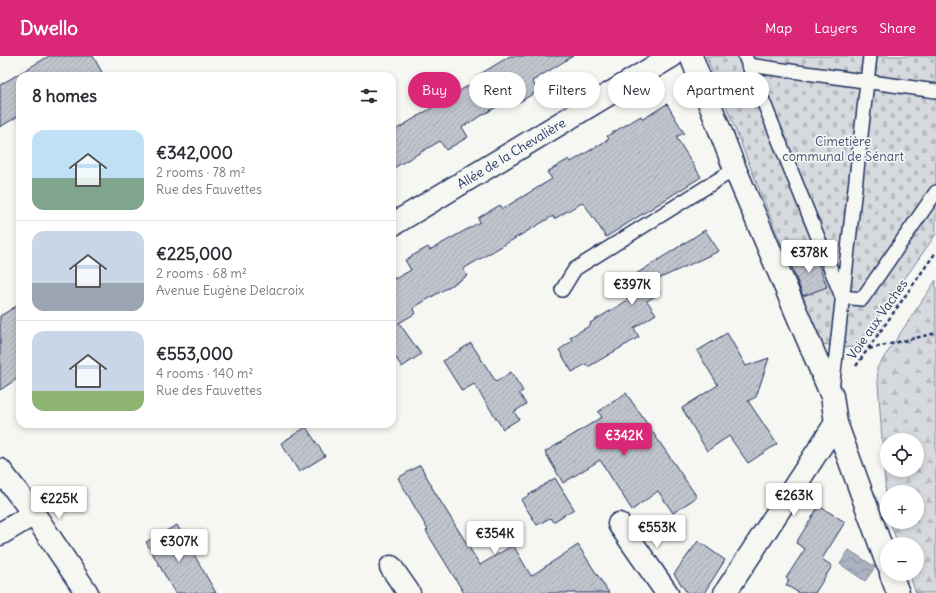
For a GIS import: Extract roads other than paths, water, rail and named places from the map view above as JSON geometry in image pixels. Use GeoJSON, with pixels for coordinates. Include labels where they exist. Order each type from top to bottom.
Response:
{"type":"FeatureCollection","features":[{"type":"Feature","properties":{"kind":"street","name":"Allée de la Chevalière"},"geometry":{"type":"LineString","coordinates":[[396,224],[672,56]]}},
{"type":"Feature","properties":{"kind":"street"},"geometry":{"type":"LineString","coordinates":[[691,56],[735,169],[832,396],[836,423],[880,544]]}},
{"type":"Feature","properties":{"kind":"street"},"geometry":{"type":"LineString","coordinates":[[725,593],[836,423]]}},
{"type":"Feature","properties":{"kind":"street"},"geometry":{"type":"LineString","coordinates":[[0,470],[34,514],[87,593]]}},
{"type":"Feature","properties":{"kind":"street"},"geometry":{"type":"LineString","coordinates":[[0,534],[34,514]]}},
{"type":"Feature","properties":{"kind":"street"},"geometry":{"type":"LineString","coordinates":[[619,524],[667,593]]}},
{"type":"Feature","properties":{"kind":"street"},"geometry":{"type":"LineString","coordinates":[[391,567],[408,593]]}},
{"type":"Feature","properties":{"kind":"street"},"geometry":{"type":"LineString","coordinates":[[894,581],[898,593]]}},
{"type":"Feature","properties":{"kind":"lane"},"geometry":{"type":"LineString","coordinates":[[832,396],[870,56]]}},
{"type":"Feature","properties":{"kind":"lane"},"geometry":{"type":"LineString","coordinates":[[747,60],[867,81],[936,90]]}},
{"type":"Feature","properties":{"kind":"lane"},"geometry":{"type":"LineString","coordinates":[[747,60],[842,297]]}},
{"type":"Feature","properties":{"kind":"lane"},"geometry":{"type":"LineString","coordinates":[[562,290],[576,269],[735,169]]}},
{"type":"Feature","properties":{"kind":"lane"},"geometry":{"type":"LineString","coordinates":[[842,297],[862,299],[936,192]]}},
{"type":"Feature","properties":{"kind":"water"},"geometry":{"type":"Polygon","coordinates":[[[849,550],[875,567],[865,581],[840,564],[849,550]]]}},
{"type":"Feature","properties":{"kind":"park label","name":"Cimetière communal de Sénart"},"geometry":{"type":"Point","coordinates":[843,148]}}]}
